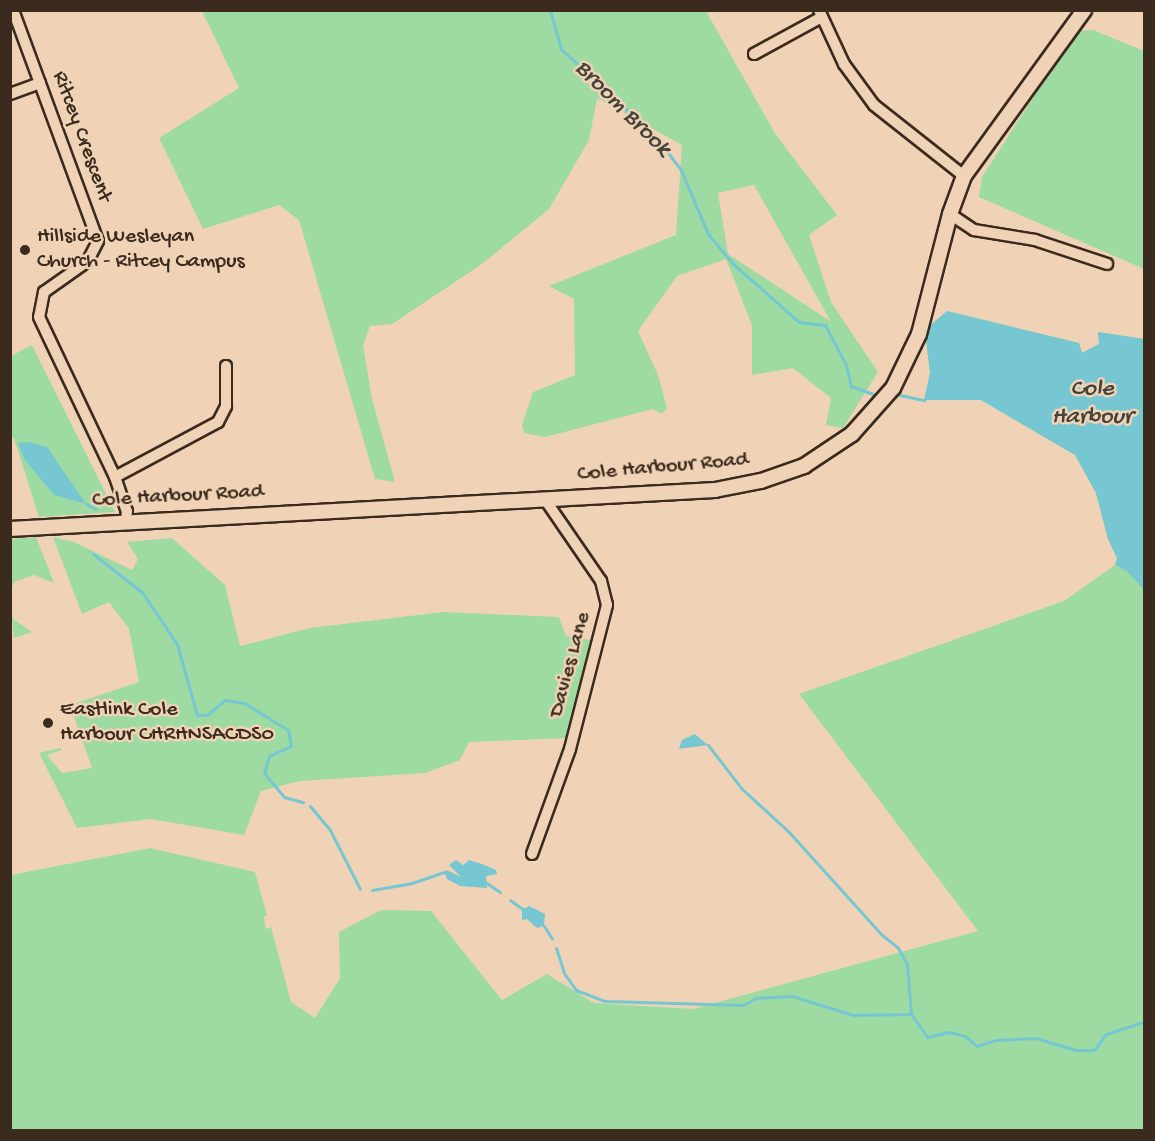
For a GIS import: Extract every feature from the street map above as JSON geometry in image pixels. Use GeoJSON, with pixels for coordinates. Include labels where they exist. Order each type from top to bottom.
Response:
{"type":"FeatureCollection","features":[{"type":"Feature","properties":{"kind":"main road","name":"Cole Harbour Road"},"geometry":{"type":"LineString","coordinates":[[10,529],[126,520],[730,488],[783,475],[834,448],[877,410],[905,368],[922,322],[950,214],[964,176],[1084,10]]}},
{"type":"Feature","properties":{"kind":"street","name":"Ritcey Crescent"},"geometry":{"type":"LineString","coordinates":[[13,10],[98,241],[88,261],[44,292],[39,317],[115,477],[127,511],[126,520]]}},
{"type":"Feature","properties":{"kind":"street"},"geometry":{"type":"LineString","coordinates":[[754,54],[821,14],[844,64],[874,105],[964,176]]}},
{"type":"Feature","properties":{"kind":"street"},"geometry":{"type":"LineString","coordinates":[[10,94],[40,83]]}},
{"type":"Feature","properties":{"kind":"street"},"geometry":{"type":"LineString","coordinates":[[950,214],[974,230],[1035,240],[1107,264]]}},
{"type":"Feature","properties":{"kind":"street"},"geometry":{"type":"LineString","coordinates":[[115,477],[218,422],[226,406],[226,366]]}},
{"type":"Feature","properties":{"kind":"street","name":"Davies Lane"},"geometry":{"type":"LineString","coordinates":[[532,854],[570,749],[607,605],[601,581],[544,498]]}},
{"type":"Feature","properties":{"kind":"green space"},"geometry":{"type":"Polygon","coordinates":[[[202,11],[706,11],[776,135],[837,215],[809,235],[831,302],[878,372],[843,428],[826,425],[831,398],[793,368],[752,375],[752,325],[726,259],[677,276],[638,331],[658,375],[667,408],[662,414],[653,409],[545,437],[524,433],[522,425],[533,392],[575,375],[574,299],[549,286],[676,235],[682,145],[597,98],[589,140],[549,209],[482,264],[392,324],[370,326],[363,345],[372,399],[395,482],[375,479],[299,220],[279,205],[203,229],[159,138],[239,88],[202,11]],[[754,185],[718,193],[728,254],[830,320],[754,185]]]}},
{"type":"Feature","properties":{"kind":"green space"},"geometry":{"type":"Polygon","coordinates":[[[1093,30],[1144,51],[1144,269],[979,197],[982,177],[1076,31],[1093,30]]]}},
{"type":"Feature","properties":{"kind":"green space"},"geometry":{"type":"Polygon","coordinates":[[[947,311],[1079,343],[1082,353],[1099,344],[1098,332],[1144,339],[1144,1130],[11,1130],[11,875],[150,848],[255,872],[267,915],[264,917],[266,929],[271,927],[291,1002],[315,1018],[340,978],[339,932],[381,910],[431,911],[502,1000],[547,974],[594,1003],[693,1009],[978,931],[799,694],[1064,601],[1115,565],[1117,558],[1108,539],[1096,493],[1075,455],[981,400],[924,400],[930,373],[925,330],[947,311]]]}},
{"type":"Feature","properties":{"kind":"green space"},"geometry":{"type":"Polygon","coordinates":[[[32,345],[115,512],[39,517],[14,438],[11,438],[11,356],[32,345]]]}},
{"type":"Feature","properties":{"kind":"green space"},"geometry":{"type":"Polygon","coordinates":[[[36,537],[54,583],[34,575],[14,582],[11,590],[11,539],[36,537]]]}},
{"type":"Feature","properties":{"kind":"green space"},"geometry":{"type":"Polygon","coordinates":[[[53,537],[74,542],[132,570],[138,559],[127,542],[172,538],[225,585],[240,646],[310,628],[443,612],[559,617],[566,636],[591,640],[568,738],[469,742],[460,760],[425,773],[300,781],[261,791],[244,835],[151,819],[77,828],[39,753],[60,748],[62,750],[47,755],[62,773],[92,768],[70,705],[139,682],[129,629],[109,602],[82,614],[53,537]]]}},
{"type":"Feature","properties":{"kind":"green space"},"geometry":{"type":"Polygon","coordinates":[[[11,611],[13,619],[32,632],[14,638],[11,611]]]}},
{"type":"Feature","properties":{"kind":"water","name":"Cole Harbour"},"geometry":{"type":"Polygon","coordinates":[[[947,311],[1079,343],[1082,353],[1099,344],[1098,332],[1144,339],[1144,590],[1127,571],[1115,565],[1117,558],[1108,539],[1096,493],[1075,455],[981,400],[924,400],[930,373],[925,330],[947,311]]]}},
{"type":"Feature","properties":{"kind":"water"},"geometry":{"type":"Polygon","coordinates":[[[28,442],[47,447],[86,504],[54,495],[25,460],[18,443],[28,442]]]}},
{"type":"Feature","properties":{"kind":"water"},"geometry":{"type":"Polygon","coordinates":[[[695,734],[708,745],[679,749],[682,740],[695,734]]]}},
{"type":"Feature","properties":{"kind":"water"},"geometry":{"type":"Polygon","coordinates":[[[456,860],[463,865],[469,860],[482,864],[496,870],[497,874],[486,876],[487,888],[460,886],[447,879],[444,872],[447,870],[461,877],[449,865],[456,860]]]}},
{"type":"Feature","properties":{"kind":"water"},"geometry":{"type":"Polygon","coordinates":[[[529,906],[545,914],[544,926],[537,928],[527,919],[522,920],[522,910],[529,906]]]}},
{"type":"Feature","properties":{"kind":"waterway","name":"Broom Brook"},"geometry":{"type":"LineString","coordinates":[[550,10],[561,49],[656,137],[681,170],[708,234],[732,263],[799,322],[825,325],[846,365],[851,386],[879,396]]}},
{"type":"Feature","properties":{"kind":"waterway","name":"Broom Brook"},"geometry":{"type":"LineString","coordinates":[[895,394],[924,400]]}},
{"type":"Feature","properties":{"kind":"waterway"},"geometry":{"type":"LineString","coordinates":[[86,504],[96,509]]}},
{"type":"Feature","properties":{"kind":"waterway"},"geometry":{"type":"LineString","coordinates":[[93,554],[142,592],[177,644],[197,715],[207,715],[225,700],[244,703],[288,730],[291,746],[269,756],[264,773],[284,797],[303,802]]}},
{"type":"Feature","properties":{"kind":"waterway"},"geometry":{"type":"LineString","coordinates":[[708,745],[742,789],[788,831],[881,934],[898,948],[907,964],[911,1014],[927,1037],[949,1032],[965,1036],[977,1046],[995,1040],[1036,1038],[1075,1050],[1094,1050],[1106,1034],[1144,1022]]}},
{"type":"Feature","properties":{"kind":"waterway"},"geometry":{"type":"LineString","coordinates":[[310,806],[330,830],[360,889]]}},
{"type":"Feature","properties":{"kind":"waterway"},"geometry":{"type":"LineString","coordinates":[[372,890],[412,883],[444,872]]}},
{"type":"Feature","properties":{"kind":"waterway"},"geometry":{"type":"LineString","coordinates":[[485,882],[500,892]]}},
{"type":"Feature","properties":{"kind":"waterway"},"geometry":{"type":"LineString","coordinates":[[510,900],[523,909]]}},
{"type":"Feature","properties":{"kind":"waterway"},"geometry":{"type":"LineString","coordinates":[[544,926],[552,939]]}},
{"type":"Feature","properties":{"kind":"waterway"},"geometry":{"type":"LineString","coordinates":[[556,948],[564,973],[576,990],[605,1001],[743,1005],[756,998],[792,996],[853,1015],[911,1014]]}},
{"type":"Feature","properties":{"kind":"place","name":"Hillside Wesleyan Church - Ritcey Campus"},"geometry":{"type":"Point","coordinates":[25,250]}},
{"type":"Feature","properties":{"kind":"place","name":"Eastlink Cole Harbour CHRHNSACDS0"},"geometry":{"type":"Point","coordinates":[48,723]}}]}
